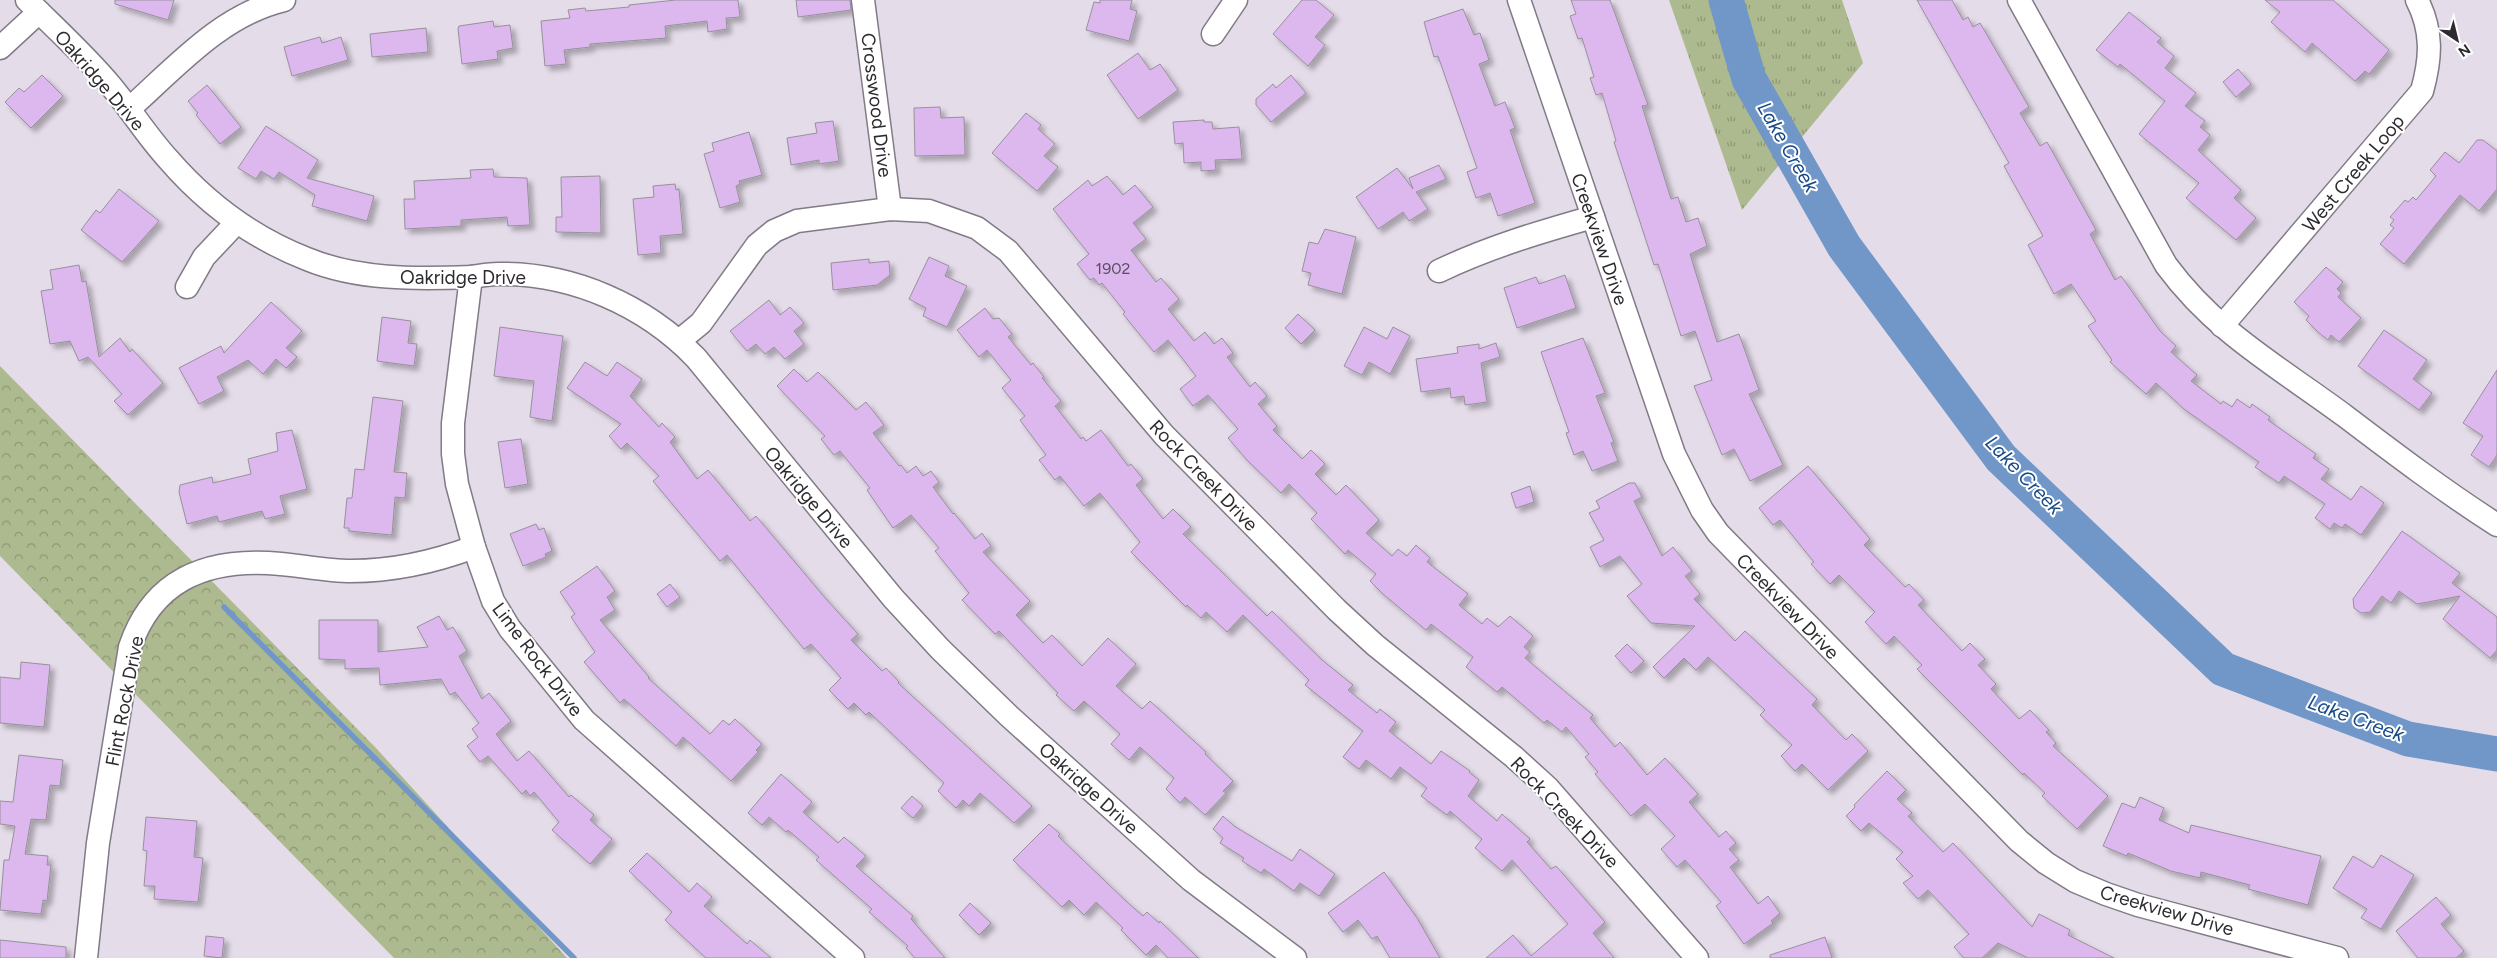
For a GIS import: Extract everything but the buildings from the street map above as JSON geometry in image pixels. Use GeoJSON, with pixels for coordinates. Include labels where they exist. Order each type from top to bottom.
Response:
{"type":"FeatureCollection","features":[{"type":"Feature","properties":{"kind":"street"},"geometry":{"type":"LineString","coordinates":[[129,109],[214,33],[242,16],[284,0]]}},
{"type":"Feature","properties":{"kind":"street","name":"Crosswood Drive"},"geometry":{"type":"LineString","coordinates":[[863,0],[890,209]]}},
{"type":"Feature","properties":{"kind":"street"},"geometry":{"type":"LineString","coordinates":[[1213,34],[1236,0]]}},
{"type":"Feature","properties":{"kind":"street","name":"Creekview Drive"},"geometry":{"type":"LineString","coordinates":[[1519,0],[1674,454],[1702,510],[1738,555],[2019,841],[2046,863],[2074,881],[2138,905],[2337,958]]}},
{"type":"Feature","properties":{"kind":"street"},"geometry":{"type":"LineString","coordinates":[[2019,0],[2166,265],[2186,292],[2246,346],[2345,416],[2399,458],[2497,525]]}},
{"type":"Feature","properties":{"kind":"street","name":"West Creek Loop"},"geometry":{"type":"LineString","coordinates":[[2222,326],[2422,91],[2429,68],[2431,44],[2425,15],[2417,0]]}},
{"type":"Feature","properties":{"kind":"street"},"geometry":{"type":"LineString","coordinates":[[0,48],[33,6]]}},
{"type":"Feature","properties":{"kind":"street","name":"Oakridge Drive"},"geometry":{"type":"LineString","coordinates":[[33,6],[110,85],[167,158],[188,181],[237,222],[279,247],[308,260],[339,269],[403,278],[471,277],[498,274],[556,280],[628,305],[655,322],[679,341],[887,591],[940,649],[1009,716],[1191,880],[1295,958]]}},
{"type":"Feature","properties":{"kind":"street","name":"Rock Creek Drive"},"geometry":{"type":"LineString","coordinates":[[679,341],[701,323],[743,262],[757,245],[774,231],[809,218],[890,209],[928,211],[977,228],[1008,251],[1171,442],[1337,610],[1375,645],[1514,757],[1548,788],[1697,958]]}},
{"type":"Feature","properties":{"kind":"street"},"geometry":{"type":"LineString","coordinates":[[1440,271],[1470,256],[1514,239],[1593,217]]}},
{"type":"Feature","properties":{"kind":"street"},"geometry":{"type":"LineString","coordinates":[[187,287],[204,257],[237,222]]}},
{"type":"Feature","properties":{"kind":"street","name":"Lime Rock Drive"},"geometry":{"type":"LineString","coordinates":[[471,277],[453,423],[453,454],[457,484],[474,548],[486,586],[506,622],[562,696],[584,720],[853,958]]}},
{"type":"Feature","properties":{"kind":"street","name":"Flint Rock Drive"},"geometry":{"type":"LineString","coordinates":[[86,958],[98,843],[130,647],[136,630],[148,610],[163,593],[183,577],[231,564],[267,563],[358,571],[401,568],[445,558],[474,548]]}},
{"type":"Feature","properties":{"kind":"green space"},"geometry":{"type":"Polygon","coordinates":[[[1669,0],[1842,0],[1863,63],[1742,210],[1669,0]]]}},
{"type":"Feature","properties":{"kind":"green space"},"geometry":{"type":"Polygon","coordinates":[[[0,366],[375,747],[567,958],[394,958],[0,556],[0,366]]]}},
{"type":"Feature","properties":{"kind":"waterway","name":"Lake Creek"},"geometry":{"type":"LineString","coordinates":[[1726,0],[1749,79],[1844,246],[2001,458],[2223,669],[2408,739],[2497,754]]}},
{"type":"Feature","properties":{"kind":"waterway"},"geometry":{"type":"LineString","coordinates":[[224,607],[574,958]]}}]}
